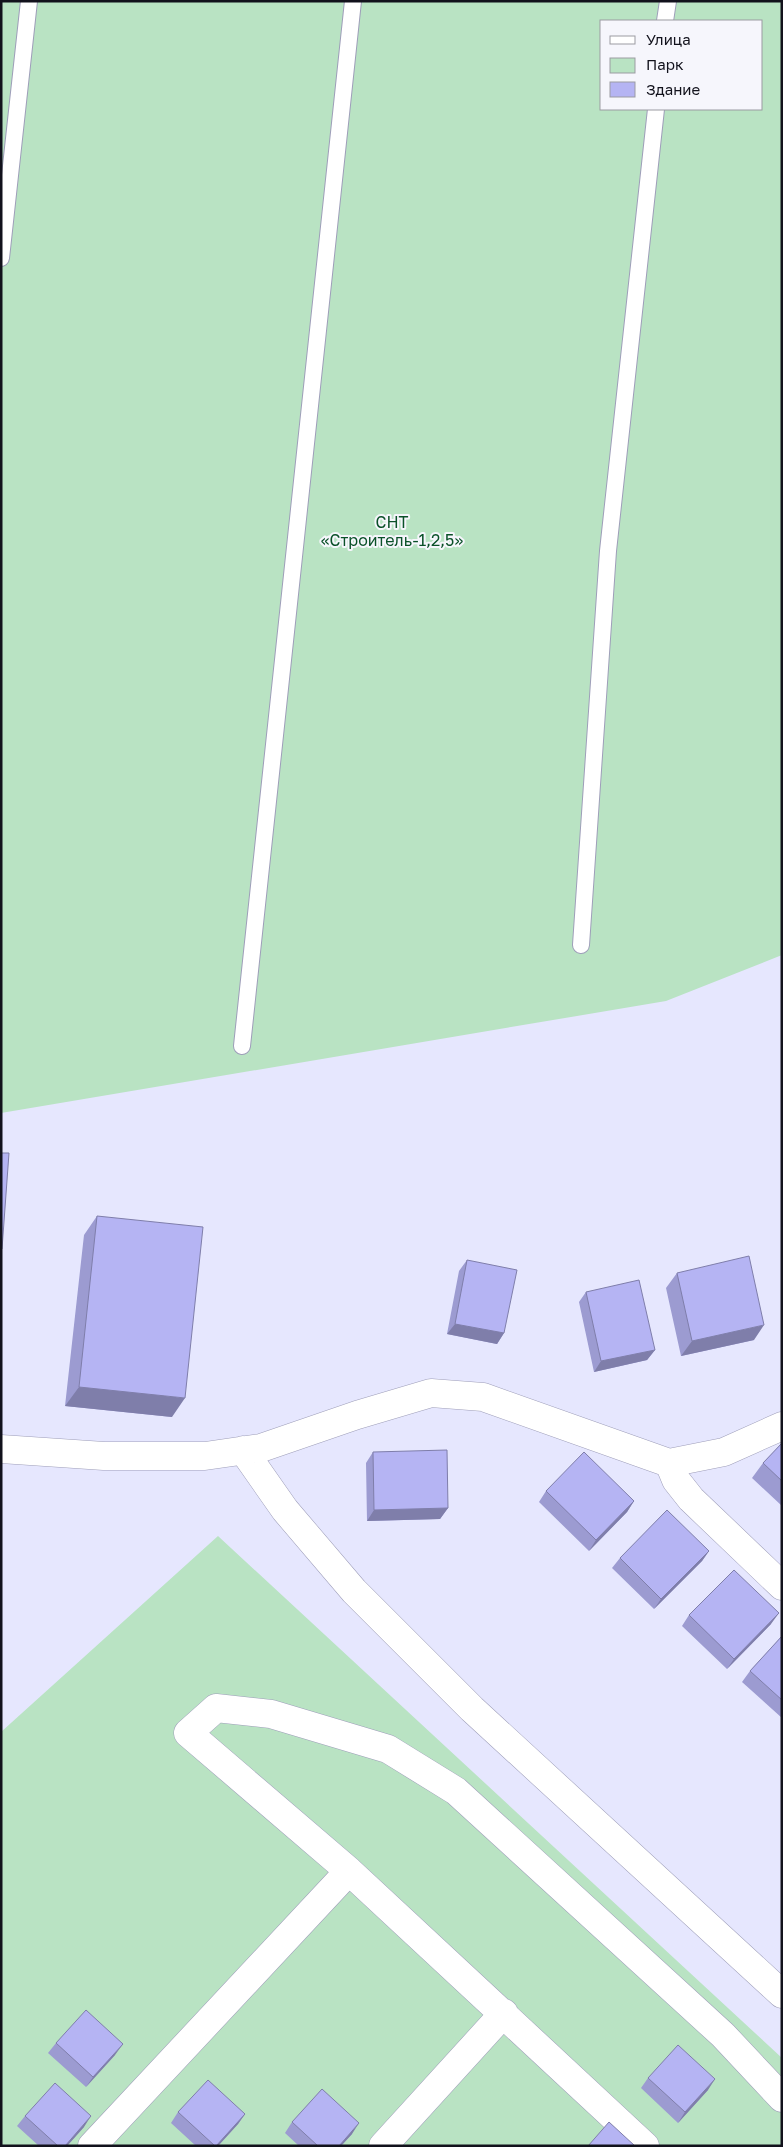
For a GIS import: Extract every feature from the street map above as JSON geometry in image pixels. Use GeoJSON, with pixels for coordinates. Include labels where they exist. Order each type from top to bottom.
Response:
{"type":"FeatureCollection","features":[{"type":"Feature","properties":{"kind":"street"},"geometry":{"type":"LineString","coordinates":[[1,1449],[104,1456],[206,1456],[261,1448],[357,1415],[431,1393],[483,1397],[669,1463],[724,1452],[782,1426]]}},
{"type":"Feature","properties":{"kind":"street"},"geometry":{"type":"LineString","coordinates":[[243,1450],[285,1510],[354,1591],[472,1708],[782,1994]]}},
{"type":"Feature","properties":{"kind":"street"},"geometry":{"type":"LineString","coordinates":[[669,1463],[676,1480],[691,1499],[782,1586]]}},
{"type":"Feature","properties":{"kind":"street"},"geometry":{"type":"LineString","coordinates":[[645,2146],[349,1871],[188,1733],[216,1708],[271,1714],[388,1749],[456,1791],[722,2035],[782,2098]]}},
{"type":"Feature","properties":{"kind":"street"},"geometry":{"type":"LineString","coordinates":[[92,2146],[349,1871]]}},
{"type":"Feature","properties":{"kind":"street"},"geometry":{"type":"LineString","coordinates":[[383,2146],[504,2013]]}},
{"type":"Feature","properties":{"kind":"lane"},"geometry":{"type":"LineString","coordinates":[[1,258],[29,1]]}},
{"type":"Feature","properties":{"kind":"lane"},"geometry":{"type":"LineString","coordinates":[[242,1046],[353,1]]}},
{"type":"Feature","properties":{"kind":"lane"},"geometry":{"type":"LineString","coordinates":[[666,20],[668,1]]}},
{"type":"Feature","properties":{"kind":"lane"},"geometry":{"type":"LineString","coordinates":[[581,945],[608,551],[656,110]]}},
{"type":"Feature","properties":{"kind":"green space","name":"СНТ «Строитель-1,2,5»"},"geometry":{"type":"Polygon","coordinates":[[[1,1],[782,1],[782,955],[666,1001],[1,1113],[1,1]]]}},
{"type":"Feature","properties":{"kind":"green space"},"geometry":{"type":"Polygon","coordinates":[[[218,1536],[782,2058],[782,2146],[1,2146],[1,1732],[218,1536]]]}},
{"type":"Feature","properties":{"kind":"building"},"geometry":{"type":"Polygon","coordinates":[[[1,1153],[9,1153],[2,1249],[1,1249],[1,1153]]]}},
{"type":"Feature","properties":{"kind":"building"},"geometry":{"type":"Polygon","coordinates":[[[97,1216],[203,1227],[185,1398],[79,1387],[97,1216]]]}},
{"type":"Feature","properties":{"kind":"building"},"geometry":{"type":"Polygon","coordinates":[[[749,1256],[764,1325],[692,1341],[677,1273],[749,1256]]]}},
{"type":"Feature","properties":{"kind":"building"},"geometry":{"type":"Polygon","coordinates":[[[467,1260],[517,1270],[504,1333],[455,1324],[467,1260]]]}},
{"type":"Feature","properties":{"kind":"building"},"geometry":{"type":"Polygon","coordinates":[[[639,1280],[655,1350],[601,1361],[586,1292],[639,1280]]]}},
{"type":"Feature","properties":{"kind":"building"},"geometry":{"type":"Polygon","coordinates":[[[782,1443],[782,1481],[763,1463],[782,1443]]]}},
{"type":"Feature","properties":{"kind":"building"},"geometry":{"type":"Polygon","coordinates":[[[447,1450],[448,1508],[374,1510],[373,1452],[447,1450]]]}},
{"type":"Feature","properties":{"kind":"building"},"geometry":{"type":"Polygon","coordinates":[[[584,1452],[634,1501],[596,1540],[546,1491],[584,1452]]]}},
{"type":"Feature","properties":{"kind":"building"},"geometry":{"type":"Polygon","coordinates":[[[667,1510],[709,1551],[661,1599],[620,1558],[667,1510]]]}},
{"type":"Feature","properties":{"kind":"building"},"geometry":{"type":"Polygon","coordinates":[[[734,1570],[779,1613],[734,1659],[689,1615],[734,1570]]]}},
{"type":"Feature","properties":{"kind":"building"},"geometry":{"type":"Polygon","coordinates":[[[782,1636],[782,1700],[750,1671],[782,1636]]]}},
{"type":"Feature","properties":{"kind":"building"},"geometry":{"type":"Polygon","coordinates":[[[86,2010],[123,2044],[93,2077],[56,2043],[86,2010]]]}},
{"type":"Feature","properties":{"kind":"building"},"geometry":{"type":"Polygon","coordinates":[[[678,2045],[715,2079],[685,2112],[648,2078],[678,2045]]]}},
{"type":"Feature","properties":{"kind":"building"},"geometry":{"type":"Polygon","coordinates":[[[208,2080],[245,2114],[216,2146],[178,2112],[208,2080]]]}},
{"type":"Feature","properties":{"kind":"building"},"geometry":{"type":"Polygon","coordinates":[[[55,2083],[91,2116],[65,2146],[58,2146],[25,2116],[55,2083]]]}},
{"type":"Feature","properties":{"kind":"building"},"geometry":{"type":"Polygon","coordinates":[[[322,2089],[359,2123],[339,2146],[318,2146],[292,2122],[322,2089]]]}},
{"type":"Feature","properties":{"kind":"building"},"geometry":{"type":"Polygon","coordinates":[[[609,2122],[635,2146],[588,2146],[609,2122]]]}}]}
